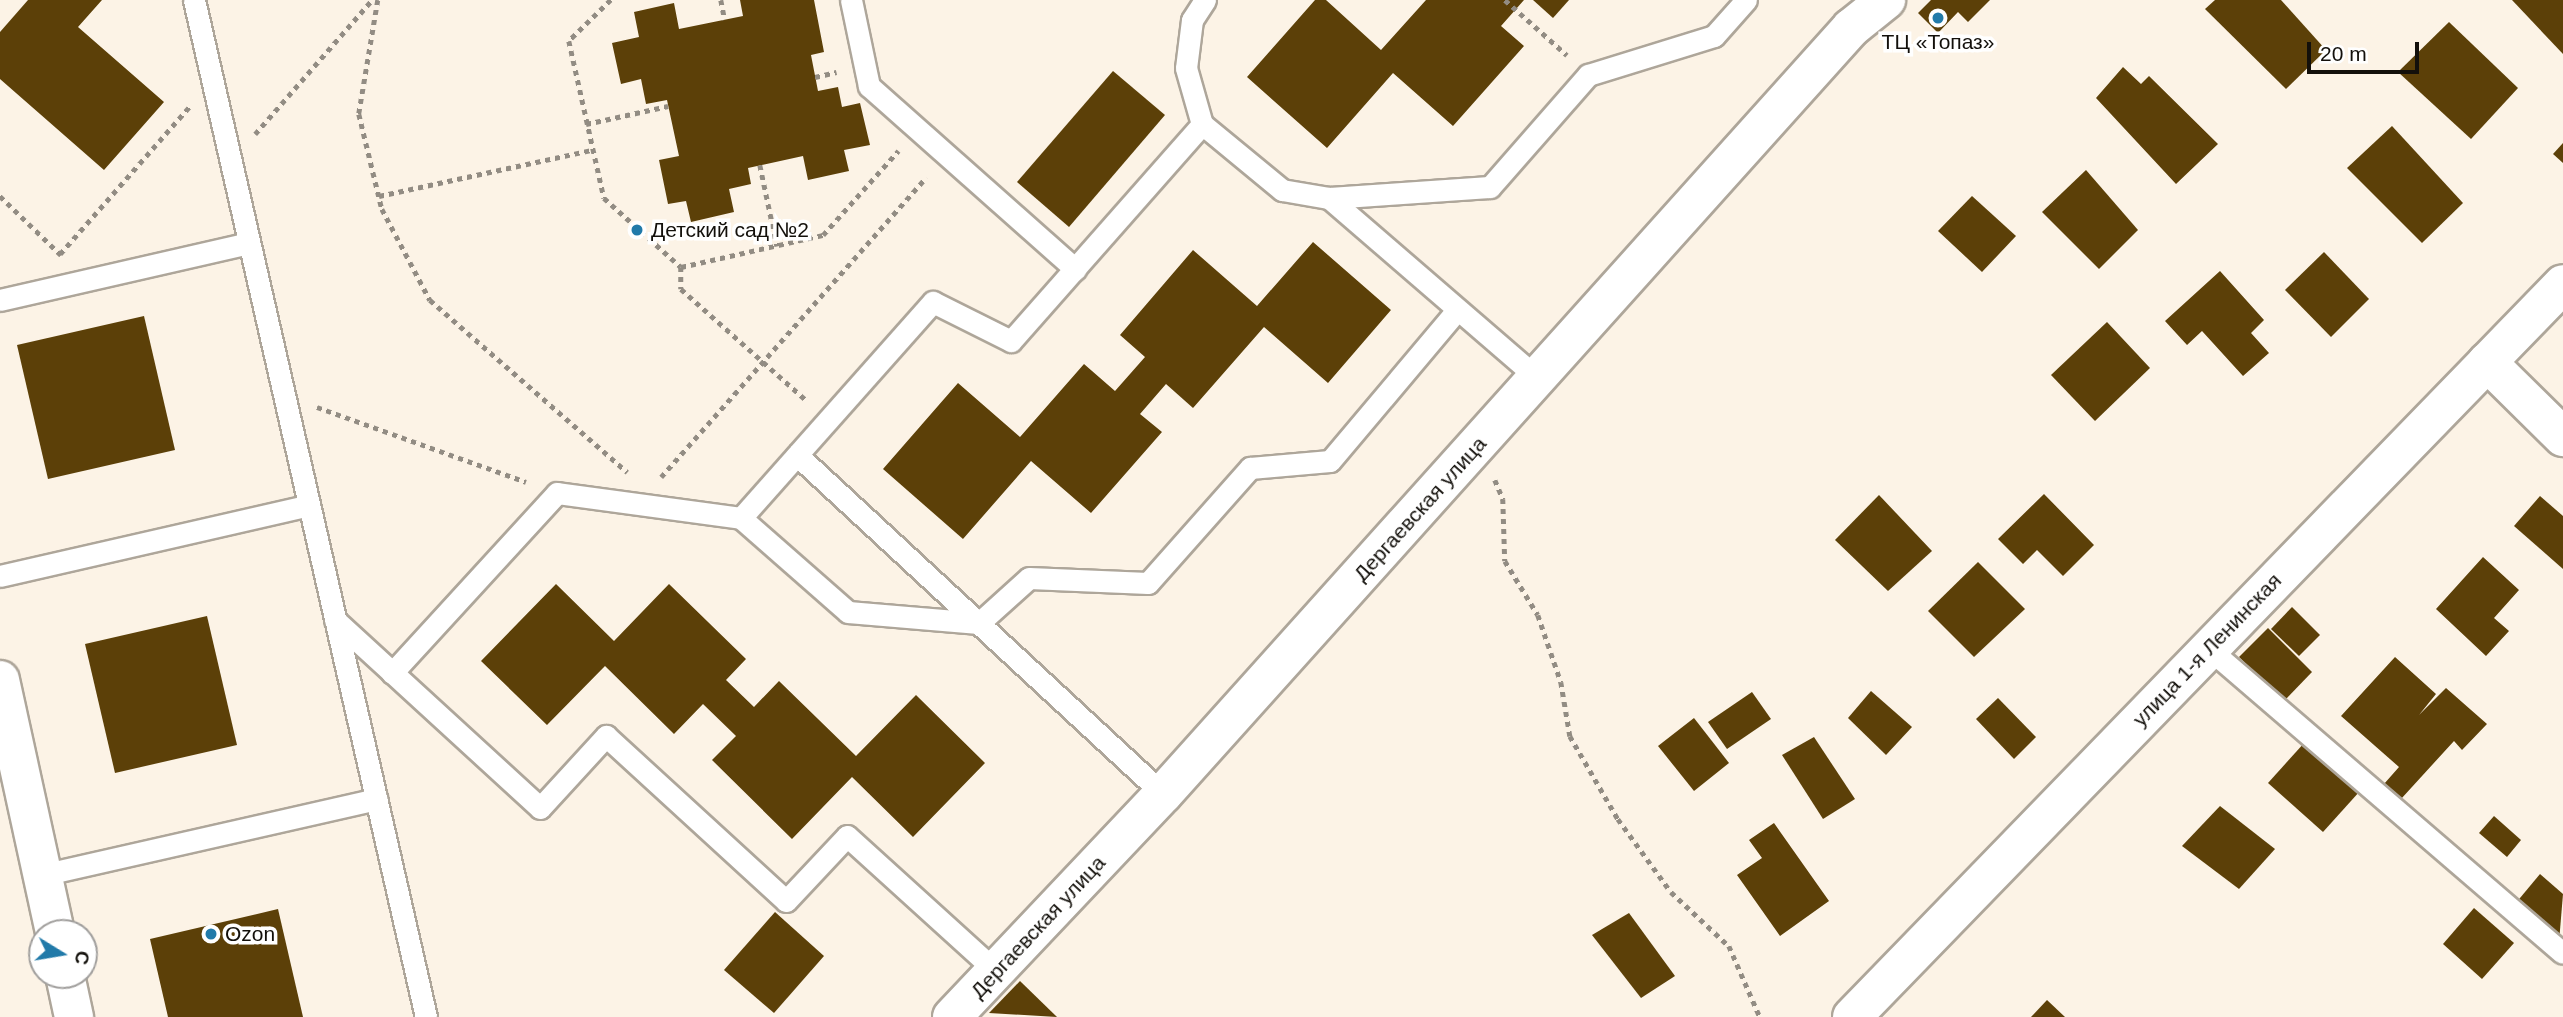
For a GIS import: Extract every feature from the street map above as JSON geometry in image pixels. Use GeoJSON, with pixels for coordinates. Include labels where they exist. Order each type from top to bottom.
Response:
{"type":"FeatureCollection","features":[{"type":"Feature","properties":{"kind":"street","name":"Дергаевская улица"},"geometry":{"type":"LineString","coordinates":[[952,1017],[1163,794],[1539,379],[1851,28],[1886,0]]}},
{"type":"Feature","properties":{"kind":"street","name":"улица 1-я Ленинская"},"geometry":{"type":"LineString","coordinates":[[1852,1017],[2563,284]]}},
{"type":"Feature","properties":{"kind":"street"},"geometry":{"type":"LineString","coordinates":[[2487,362],[2563,437]]}},
{"type":"Feature","properties":{"kind":"street"},"geometry":{"type":"LineString","coordinates":[[0,680],[52,919]]}},
{"type":"Feature","properties":{"kind":"street"},"geometry":{"type":"LineString","coordinates":[[68,989],[74,1017]]}},
{"type":"Feature","properties":{"kind":"lane"},"geometry":{"type":"LineString","coordinates":[[194,0],[426,1017]]}},
{"type":"Feature","properties":{"kind":"lane"},"geometry":{"type":"LineString","coordinates":[[851,0],[869,86],[1074,269]]}},
{"type":"Feature","properties":{"kind":"lane"},"geometry":{"type":"LineString","coordinates":[[1205,0],[1192,20],[1186,68],[1202,124],[1282,190],[1329,198],[1490,187],[1588,75],[1714,36],[1746,0]]}},
{"type":"Feature","properties":{"kind":"lane"},"geometry":{"type":"LineString","coordinates":[[741,518],[933,302],[1011,341],[1202,124]]}},
{"type":"Feature","properties":{"kind":"lane"},"geometry":{"type":"LineString","coordinates":[[1329,198],[1539,379]]}},
{"type":"Feature","properties":{"kind":"lane"},"geometry":{"type":"LineString","coordinates":[[0,300],[249,243]]}},
{"type":"Feature","properties":{"kind":"lane"},"geometry":{"type":"LineString","coordinates":[[392,673],[557,493],[741,518],[848,612],[979,623],[1029,578],[1148,583],[1250,468],[1330,461],[1457,310]]}},
{"type":"Feature","properties":{"kind":"lane"},"geometry":{"type":"LineString","coordinates":[[797,455],[1163,794]]}},
{"type":"Feature","properties":{"kind":"lane"},"geometry":{"type":"LineString","coordinates":[[0,576],[309,505]]}},
{"type":"Feature","properties":{"kind":"lane"},"geometry":{"type":"LineString","coordinates":[[335,620],[540,808],[606,736],[786,901],[847,836],[997,972]]}},
{"type":"Feature","properties":{"kind":"lane"},"geometry":{"type":"LineString","coordinates":[[2208,648],[2561,953]]}},
{"type":"Feature","properties":{"kind":"lane"},"geometry":{"type":"LineString","coordinates":[[42,875],[376,799]]}},
{"type":"Feature","properties":{"kind":"path"},"geometry":{"type":"LineString","coordinates":[[231,161],[372,0]]}},
{"type":"Feature","properties":{"kind":"path"},"geometry":{"type":"LineString","coordinates":[[378,0],[359,114],[379,196],[430,300],[668,507]]}},
{"type":"Feature","properties":{"kind":"path"},"geometry":{"type":"LineString","coordinates":[[611,0],[569,41],[604,198],[681,267],[681,289],[828,420]]}},
{"type":"Feature","properties":{"kind":"path"},"geometry":{"type":"LineString","coordinates":[[721,0],[725,20]]}},
{"type":"Feature","properties":{"kind":"path"},"geometry":{"type":"LineString","coordinates":[[1504,0],[1588,75]]}},
{"type":"Feature","properties":{"kind":"path"},"geometry":{"type":"LineString","coordinates":[[60,254],[213,80]]}},
{"type":"Feature","properties":{"kind":"path"},"geometry":{"type":"LineString","coordinates":[[586,124],[668,106]]}},
{"type":"Feature","properties":{"kind":"path"},"geometry":{"type":"LineString","coordinates":[[681,267],[823,235],[917,129]]}},
{"type":"Feature","properties":{"kind":"path"},"geometry":{"type":"LineString","coordinates":[[379,196],[592,150]]}},
{"type":"Feature","properties":{"kind":"path"},"geometry":{"type":"LineString","coordinates":[[649,491],[946,155]]}},
{"type":"Feature","properties":{"kind":"path"},"geometry":{"type":"LineString","coordinates":[[760,165],[777,246]]}},
{"type":"Feature","properties":{"kind":"path"},"geometry":{"type":"LineString","coordinates":[[0,196],[88,280]]}},
{"type":"Feature","properties":{"kind":"path"},"geometry":{"type":"LineString","coordinates":[[284,395],[557,493]]}},
{"type":"Feature","properties":{"kind":"path"},"geometry":{"type":"LineString","coordinates":[[1480,444],[1503,499],[1506,561],[1538,615],[1561,682],[1570,736],[1618,820],[1671,892],[1729,946],[1760,1017]]}},
{"type":"Feature","properties":{"kind":"building"},"geometry":{"type":"Polygon","coordinates":[[[28,0],[102,0],[78,27],[164,102],[104,170],[0,79],[0,32],[28,0]]]}},
{"type":"Feature","properties":{"kind":"building"},"geometry":{"type":"Polygon","coordinates":[[[740,0],[814,0],[824,52],[811,55],[818,91],[838,87],[842,107],[860,103],[870,145],[844,150],[849,171],[808,180],[803,156],[748,168],[751,184],[729,189],[734,212],[691,222],[686,201],[668,204],[659,160],[679,156],[667,100],[646,104],[641,79],[621,84],[612,43],[639,37],[634,12],[674,3],[679,29],[743,16],[740,0]]]}},
{"type":"Feature","properties":{"kind":"building"},"geometry":{"type":"Polygon","coordinates":[[[1315,0],[1326,0],[1381,50],[1426,0],[1524,0],[1501,26],[1524,46],[1453,126],[1393,73],[1327,148],[1247,77],[1315,0]]]}},
{"type":"Feature","properties":{"kind":"building"},"geometry":{"type":"Polygon","coordinates":[[[1533,0],[1569,0],[1553,18],[1533,0]]]}},
{"type":"Feature","properties":{"kind":"building","name":"ТЦ «Топаз»"},"geometry":{"type":"Polygon","coordinates":[[[1931,0],[1990,0],[1968,22],[1958,12],[1938,33],[1918,13],[1931,0]]]}},
{"type":"Feature","properties":{"kind":"building"},"geometry":{"type":"Polygon","coordinates":[[[2215,0],[2281,0],[2326,50],[2286,89],[2205,9],[2215,0]]]}},
{"type":"Feature","properties":{"kind":"building"},"geometry":{"type":"Polygon","coordinates":[[[2512,0],[2563,0],[2563,54],[2512,0]]]}},
{"type":"Feature","properties":{"kind":"building"},"geometry":{"type":"Polygon","coordinates":[[[2449,22],[2518,88],[2471,139],[2398,72],[2449,22]]]}},
{"type":"Feature","properties":{"kind":"building"},"geometry":{"type":"Polygon","coordinates":[[[2123,67],[2141,84],[2149,76],[2218,144],[2176,184],[2096,98],[2123,67]]]}},
{"type":"Feature","properties":{"kind":"building"},"geometry":{"type":"Polygon","coordinates":[[[1113,71],[1165,115],[1069,227],[1017,182],[1113,71]]]}},
{"type":"Feature","properties":{"kind":"building"},"geometry":{"type":"Polygon","coordinates":[[[2392,126],[2463,203],[2422,243],[2347,168],[2392,126]]]}},
{"type":"Feature","properties":{"kind":"building"},"geometry":{"type":"Polygon","coordinates":[[[2563,143],[2563,163],[2553,154],[2563,143]]]}},
{"type":"Feature","properties":{"kind":"building"},"geometry":{"type":"Polygon","coordinates":[[[2086,170],[2138,230],[2099,269],[2042,212],[2086,170]]]}},
{"type":"Feature","properties":{"kind":"building"},"geometry":{"type":"Polygon","coordinates":[[[1972,196],[2016,236],[1982,272],[1938,231],[1972,196]]]}},
{"type":"Feature","properties":{"kind":"building"},"geometry":{"type":"Polygon","coordinates":[[[1313,242],[1391,310],[1328,383],[1264,327],[1193,408],[1166,384],[1140,414],[1162,432],[1091,513],[1031,461],[963,539],[883,469],[958,383],[1020,437],[1084,364],[1115,391],[1145,357],[1120,335],[1193,250],[1257,306],[1313,242]]]}},
{"type":"Feature","properties":{"kind":"building"},"geometry":{"type":"Polygon","coordinates":[[[2324,252],[2369,299],[2331,337],[2285,290],[2324,252]]]}},
{"type":"Feature","properties":{"kind":"building"},"geometry":{"type":"Polygon","coordinates":[[[2220,271],[2264,320],[2251,333],[2269,353],[2243,376],[2202,331],[2187,345],[2165,321],[2220,271]]]}},
{"type":"Feature","properties":{"kind":"building"},"geometry":{"type":"Polygon","coordinates":[[[144,316],[175,450],[48,479],[17,345],[144,316]]]}},
{"type":"Feature","properties":{"kind":"building"},"geometry":{"type":"Polygon","coordinates":[[[2107,322],[2150,368],[2095,421],[2051,375],[2107,322]]]}},
{"type":"Feature","properties":{"kind":"building"},"geometry":{"type":"Polygon","coordinates":[[[2044,494],[2094,545],[2063,576],[2037,550],[2023,564],[1998,539],[2044,494]]]}},
{"type":"Feature","properties":{"kind":"building"},"geometry":{"type":"Polygon","coordinates":[[[1879,495],[1932,551],[1888,591],[1835,540],[1879,495]]]}},
{"type":"Feature","properties":{"kind":"building"},"geometry":{"type":"Polygon","coordinates":[[[2540,496],[2563,516],[2563,569],[2514,526],[2540,496]]]}},
{"type":"Feature","properties":{"kind":"building"},"geometry":{"type":"Polygon","coordinates":[[[2483,557],[2519,590],[2494,618],[2509,631],[2486,656],[2436,609],[2483,557]]]}},
{"type":"Feature","properties":{"kind":"building"},"geometry":{"type":"Polygon","coordinates":[[[1978,562],[2025,609],[1974,657],[1928,611],[1978,562]]]}},
{"type":"Feature","properties":{"kind":"building"},"geometry":{"type":"Polygon","coordinates":[[[556,584],[614,641],[669,584],[746,659],[726,680],[754,707],[779,681],[856,756],[916,695],[985,763],[913,837],[852,777],[792,839],[712,760],[736,736],[703,704],[674,734],[605,666],[547,725],[481,661],[556,584]]]}},
{"type":"Feature","properties":{"kind":"building"},"geometry":{"type":"Polygon","coordinates":[[[2292,607],[2320,635],[2299,656],[2271,629],[2292,607]]]}},
{"type":"Feature","properties":{"kind":"building"},"geometry":{"type":"Polygon","coordinates":[[[207,616],[237,745],[115,773],[85,644],[207,616]]]}},
{"type":"Feature","properties":{"kind":"building"},"geometry":{"type":"Polygon","coordinates":[[[2268,628],[2312,672],[2284,701],[2239,657],[2268,628]]]}},
{"type":"Feature","properties":{"kind":"building"},"geometry":{"type":"Polygon","coordinates":[[[2395,657],[2436,694],[2419,715],[2446,688],[2487,724],[2462,750],[2454,741],[2401,799],[2384,784],[2399,767],[2341,716],[2395,657]]]}},
{"type":"Feature","properties":{"kind":"building"},"geometry":{"type":"Polygon","coordinates":[[[1871,691],[1912,727],[1886,755],[1848,718],[1871,691]]]}},
{"type":"Feature","properties":{"kind":"building"},"geometry":{"type":"Polygon","coordinates":[[[1752,692],[1771,719],[1727,749],[1708,722],[1752,692]]]}},
{"type":"Feature","properties":{"kind":"building"},"geometry":{"type":"Polygon","coordinates":[[[1998,698],[2036,737],[2014,759],[1976,719],[1998,698]]]}},
{"type":"Feature","properties":{"kind":"building"},"geometry":{"type":"Polygon","coordinates":[[[1694,718],[1729,763],[1694,791],[1658,746],[1694,718]]]}},
{"type":"Feature","properties":{"kind":"building"},"geometry":{"type":"Polygon","coordinates":[[[1814,737],[1855,799],[1823,819],[1782,755],[1814,737]]]}},
{"type":"Feature","properties":{"kind":"building"},"geometry":{"type":"Polygon","coordinates":[[[2305,742],[2360,791],[2323,832],[2268,783],[2305,742]]]}},
{"type":"Feature","properties":{"kind":"building"},"geometry":{"type":"Polygon","coordinates":[[[2220,806],[2275,849],[2239,889],[2182,846],[2220,806]]]}},
{"type":"Feature","properties":{"kind":"building"},"geometry":{"type":"Polygon","coordinates":[[[2494,816],[2521,840],[2507,857],[2479,833],[2494,816]]]}},
{"type":"Feature","properties":{"kind":"building"},"geometry":{"type":"Polygon","coordinates":[[[1774,823],[1829,901],[1780,936],[1737,875],[1762,858],[1749,840],[1774,823]]]}},
{"type":"Feature","properties":{"kind":"building"},"geometry":{"type":"Polygon","coordinates":[[[2540,874],[2563,894],[2559,942],[2515,904],[2540,874]]]}},
{"type":"Feature","properties":{"kind":"building"},"geometry":{"type":"Polygon","coordinates":[[[2474,908],[2514,943],[2482,979],[2443,944],[2474,908]]]}},
{"type":"Feature","properties":{"kind":"building"},"geometry":{"type":"Polygon","coordinates":[[[278,909],[303,1017],[168,1017],[150,939],[278,909]]]}},
{"type":"Feature","properties":{"kind":"building"},"geometry":{"type":"Polygon","coordinates":[[[775,912],[824,956],[774,1013],[724,970],[775,912]]]}},
{"type":"Feature","properties":{"kind":"building"},"geometry":{"type":"Polygon","coordinates":[[[1629,913],[1675,976],[1641,998],[1592,935],[1629,913]]]}},
{"type":"Feature","properties":{"kind":"building"},"geometry":{"type":"Polygon","coordinates":[[[1020,981],[1057,1017],[989,1013],[1020,981]]]}},
{"type":"Feature","properties":{"kind":"building"},"geometry":{"type":"Polygon","coordinates":[[[2047,1000],[2065,1017],[2031,1017],[2047,1000]]]}},
{"type":"Feature","properties":{"kind":"place","name":"ТЦ «Топаз»"},"geometry":{"type":"Point","coordinates":[1938,18]}},
{"type":"Feature","properties":{"kind":"place","name":"Детский сад №2"},"geometry":{"type":"Point","coordinates":[637,230]}},
{"type":"Feature","properties":{"kind":"place","name":"Ozon"},"geometry":{"type":"Point","coordinates":[211,934]}}]}
